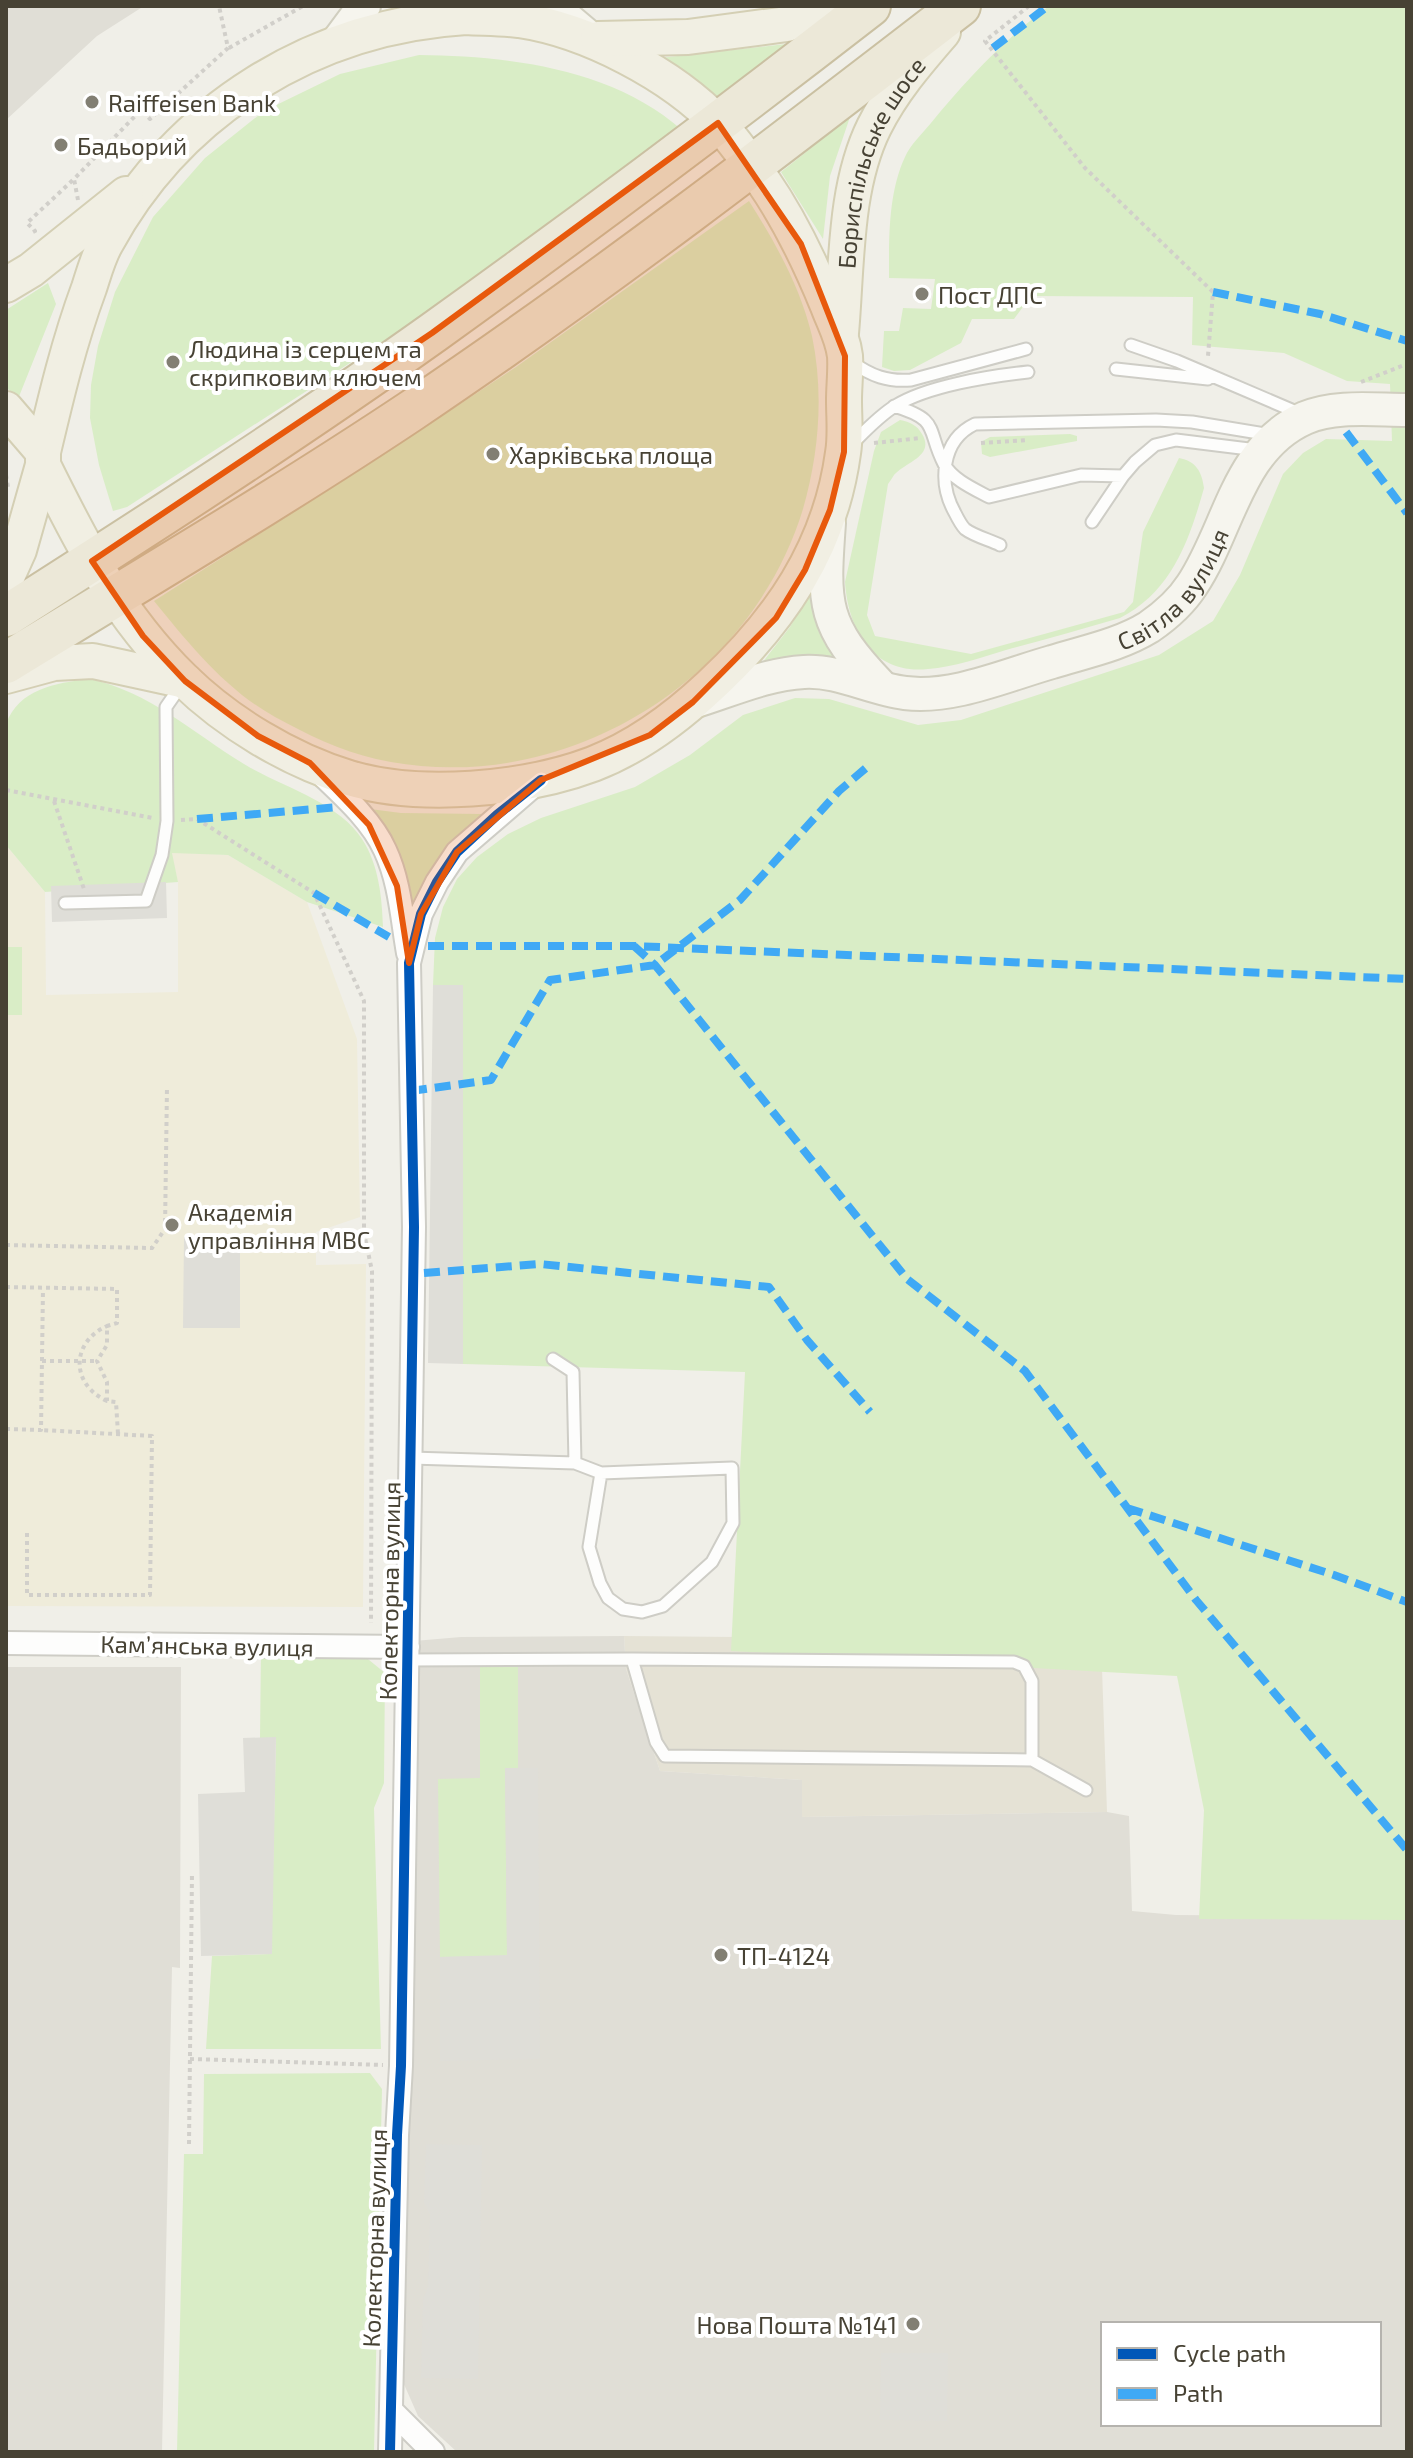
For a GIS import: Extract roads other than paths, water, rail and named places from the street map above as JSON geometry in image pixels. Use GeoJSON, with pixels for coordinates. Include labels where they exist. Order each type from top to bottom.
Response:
{"type":"FeatureCollection","features":[{"type":"Feature","properties":{"kind":"highway"},"geometry":{"type":"LineString","coordinates":[[6,616],[162,518],[432,333],[718,123],[870,6]]}},
{"type":"Feature","properties":{"kind":"highway","name":"Бориспільське шосе"},"geometry":{"type":"LineString","coordinates":[[752,166],[963,6]]}},
{"type":"Feature","properties":{"kind":"highway"},"geometry":{"type":"LineString","coordinates":[[6,663],[423,403],[752,166]]}},
{"type":"Feature","properties":{"kind":"main road"},"geometry":{"type":"LineString","coordinates":[[335,45],[364,6]]}},
{"type":"Feature","properties":{"kind":"main road"},"geometry":{"type":"LineString","coordinates":[[552,6],[591,39],[688,37],[787,24],[837,6]]}},
{"type":"Feature","properties":{"kind":"main road","name":"Бориспільське шосе"},"geometry":{"type":"LineString","coordinates":[[843,347],[852,206],[859,165],[874,127],[898,86],[963,6]]}},
{"type":"Feature","properties":{"kind":"main road"},"geometry":{"type":"LineString","coordinates":[[6,285],[31,270],[148,176],[220,106],[272,72],[335,45],[425,19],[466,17],[520,21],[591,39],[636,62],[687,96],[718,123],[752,166],[801,244],[843,347],[858,447],[805,570],[776,618],[740,659],[693,702],[650,735],[595,763],[541,780],[461,788],[400,787],[350,779],[310,763],[258,736],[185,681],[143,636],[113,597],[92,561],[43,459],[6,409]]}},
{"type":"Feature","properties":{"kind":"main road"},"geometry":{"type":"LineString","coordinates":[[6,579],[19,550],[74,329],[105,245],[148,176]]}},
{"type":"Feature","properties":{"kind":"main road","name":"Світла вулиця"},"geometry":{"type":"LineString","coordinates":[[693,702],[772,677],[806,672],[904,693],[951,691],[1121,641],[1173,609],[1193,585],[1241,483],[1270,443],[1307,417],[1346,410],[1407,410]]}},
{"type":"Feature","properties":{"kind":"main road"},"geometry":{"type":"LineString","coordinates":[[830,510],[826,575],[828,606],[842,642],[881,686]]}},
{"type":"Feature","properties":{"kind":"main road"},"geometry":{"type":"LineString","coordinates":[[6,676],[54,663],[93,661],[185,681]]}},
{"type":"Feature","properties":{"kind":"street","name":"Колекторна вулиця"},"geometry":{"type":"LineString","coordinates":[[310,763],[369,825],[385,850],[397,886],[409,963],[414,1227],[401,2066],[390,2452]]}},
{"type":"Feature","properties":{"kind":"street","name":"Колекторна вулиця"},"geometry":{"type":"LineString","coordinates":[[409,963],[421,914],[457,852],[541,780]]}},
{"type":"Feature","properties":{"kind":"street","name":"Камʼянська вулиця"},"geometry":{"type":"LineString","coordinates":[[6,1643],[408,1654]]}},
{"type":"Feature","properties":{"kind":"street"},"geometry":{"type":"LineString","coordinates":[[391,2410],[433,2452]]}},
{"type":"Feature","properties":{"kind":"lane"},"geometry":{"type":"LineString","coordinates":[[1131,345],[1177,361],[1307,417]]}},
{"type":"Feature","properties":{"kind":"lane"},"geometry":{"type":"LineString","coordinates":[[843,347],[877,377],[894,382],[1026,349]]}},
{"type":"Feature","properties":{"kind":"lane"},"geometry":{"type":"LineString","coordinates":[[1116,369],[1216,380]]}},
{"type":"Feature","properties":{"kind":"lane"},"geometry":{"type":"LineString","coordinates":[[858,447],[894,406],[910,398],[989,376],[1028,372]]}},
{"type":"Feature","properties":{"kind":"lane"},"geometry":{"type":"LineString","coordinates":[[894,406],[923,417],[936,438],[945,465],[961,482],[989,497],[1081,475],[1123,476]]}},
{"type":"Feature","properties":{"kind":"lane"},"geometry":{"type":"LineString","coordinates":[[1000,545],[964,528],[944,487],[945,465],[954,441],[963,430],[975,424],[1192,422],[1270,443]]}},
{"type":"Feature","properties":{"kind":"lane"},"geometry":{"type":"LineString","coordinates":[[1092,522],[1123,476],[1155,445],[1176,440],[1270,443]]}},
{"type":"Feature","properties":{"kind":"lane"},"geometry":{"type":"LineString","coordinates":[[65,903],[146,901],[162,855],[167,821],[166,707],[185,681]]}},
{"type":"Feature","properties":{"kind":"lane"},"geometry":{"type":"LineString","coordinates":[[553,1359],[573,1372],[575,1463]]}},
{"type":"Feature","properties":{"kind":"lane"},"geometry":{"type":"LineString","coordinates":[[411,1458],[575,1463],[601,1473],[732,1468],[733,1523],[712,1562],[663,1606],[642,1612],[623,1609],[608,1598],[600,1583],[589,1547],[601,1473]]}},
{"type":"Feature","properties":{"kind":"lane"},"geometry":{"type":"LineString","coordinates":[[408,1654],[1014,1662],[1024,1666],[1032,1681],[1032,1760]]}},
{"type":"Feature","properties":{"kind":"lane"},"geometry":{"type":"LineString","coordinates":[[632,1659],[656,1742],[665,1756],[1032,1760],[1086,1790]]}},
{"type":"Feature","properties":{"kind":"place","name":"Raiffeisen Bank"},"geometry":{"type":"Point","coordinates":[92,102]}},
{"type":"Feature","properties":{"kind":"place","name":"Бадьорий"},"geometry":{"type":"Point","coordinates":[61,145]}},
{"type":"Feature","properties":{"kind":"place","name":"Пост ДПС"},"geometry":{"type":"Point","coordinates":[922,294]}},
{"type":"Feature","properties":{"kind":"place","name":"Людина із серцем та скрипковим ключем"},"geometry":{"type":"Point","coordinates":[173,362]}},
{"type":"Feature","properties":{"kind":"place","name":"Харківська площа"},"geometry":{"type":"Point","coordinates":[493,454]}},
{"type":"Feature","properties":{"kind":"place","name":"Академія управління МВС"},"geometry":{"type":"Point","coordinates":[172,1225]}},
{"type":"Feature","properties":{"kind":"place","name":"ТП-4124"},"geometry":{"type":"Point","coordinates":[721,1955]}},
{"type":"Feature","properties":{"kind":"place","name":"Нова Пошта №141"},"geometry":{"type":"Point","coordinates":[913,2324]}}]}
